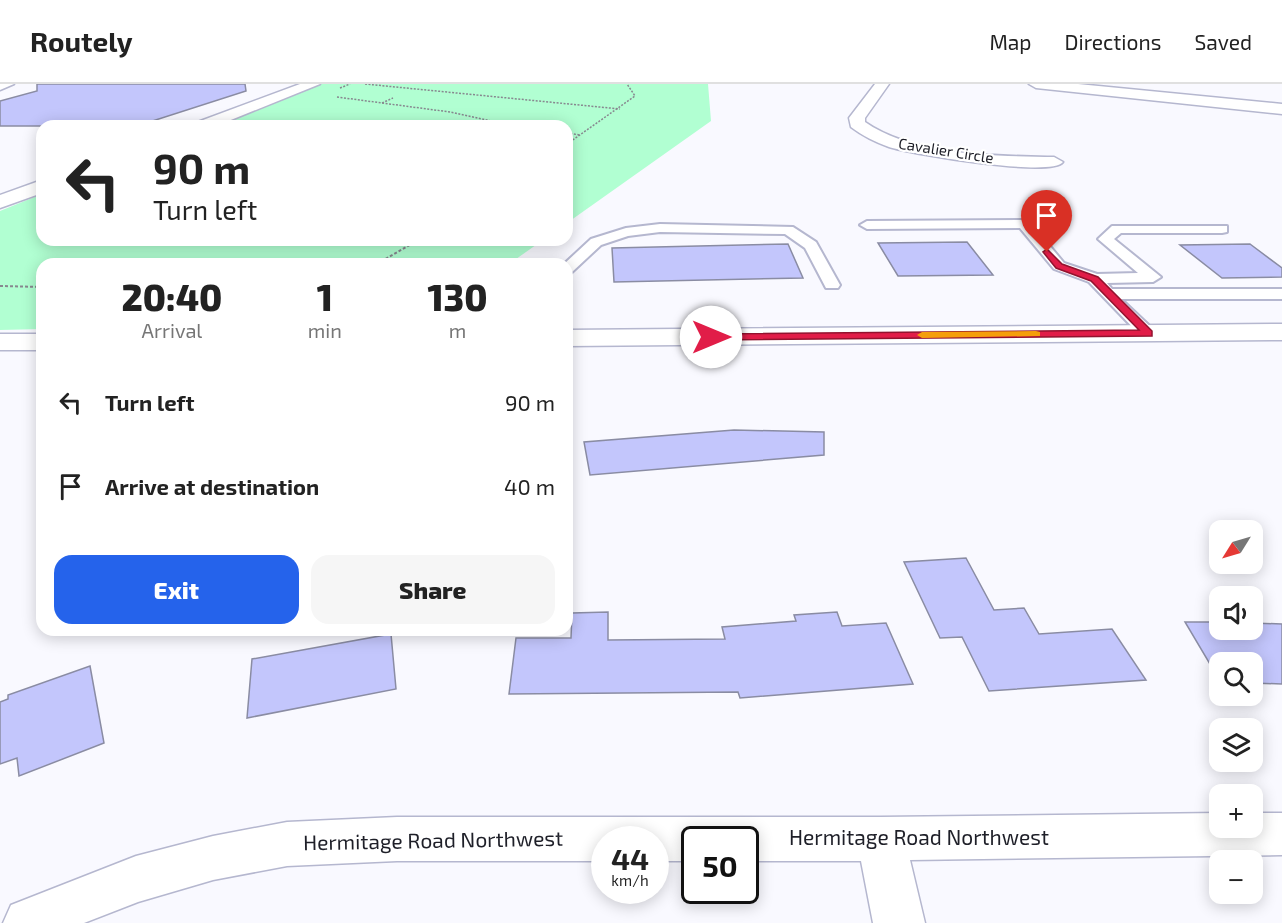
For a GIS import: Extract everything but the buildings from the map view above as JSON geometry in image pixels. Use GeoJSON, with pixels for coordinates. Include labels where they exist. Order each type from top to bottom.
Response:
{"type":"FeatureCollection","features":[{"type":"Feature","properties":{"kind":"street"},"geometry":{"type":"LineString","coordinates":[[0,86],[7,84]]}},
{"type":"Feature","properties":{"kind":"street"},"geometry":{"type":"LineString","coordinates":[[217,120],[313,84]]}},
{"type":"Feature","properties":{"kind":"street","name":"Cavalier Circle"},"geometry":{"type":"LineString","coordinates":[[882,84],[856,118],[857,124],[873,136],[932,151],[1022,162],[1054,162]]}},
{"type":"Feature","properties":{"kind":"street"},"geometry":{"type":"LineString","coordinates":[[1036,84],[1282,109]]}},
{"type":"Feature","properties":{"kind":"street"},"geometry":{"type":"LineString","coordinates":[[0,202],[36,188]]}},
{"type":"Feature","properties":{"kind":"street"},"geometry":{"type":"LineString","coordinates":[[573,338],[1282,332]]}},
{"type":"Feature","properties":{"kind":"street"},"geometry":{"type":"LineString","coordinates":[[0,342],[36,342]]}},
{"type":"Feature","properties":{"kind":"street","name":"Hermitage Road Northwest"},"geometry":{"type":"LineString","coordinates":[[29,923],[60,908],[136,879],[213,858],[287,844],[397,839],[881,839],[1282,834]]}},
{"type":"Feature","properties":{"kind":"street"},"geometry":{"type":"LineString","coordinates":[[881,839],[899,923]]}},
{"type":"Feature","properties":{"kind":"lane"},"geometry":{"type":"LineString","coordinates":[[867,225],[1024,224],[1059,266],[1095,279],[1153,277],[1105,239],[1118,229],[1222,229]]}},
{"type":"Feature","properties":{"kind":"lane"},"geometry":{"type":"LineString","coordinates":[[573,263],[596,242],[626,232],[660,228],[788,230],[811,245],[832,285]]}},
{"type":"Feature","properties":{"kind":"lane"},"geometry":{"type":"LineString","coordinates":[[1095,279],[1107,294],[1148,333]]}},
{"type":"Feature","properties":{"kind":"lane"},"geometry":{"type":"LineString","coordinates":[[1107,294],[1282,294]]}},
{"type":"Feature","properties":{"kind":"path"},"geometry":{"type":"LineString","coordinates":[[365,84],[620,109]]}},
{"type":"Feature","properties":{"kind":"path"},"geometry":{"type":"LineString","coordinates":[[573,140],[620,109],[635,96],[627,84]]}},
{"type":"Feature","properties":{"kind":"path"},"geometry":{"type":"LineString","coordinates":[[405,93],[413,89]]}},
{"type":"Feature","properties":{"kind":"path"},"geometry":{"type":"LineString","coordinates":[[474,101],[482,96]]}},
{"type":"Feature","properties":{"kind":"path"},"geometry":{"type":"LineString","coordinates":[[332,97],[450,112],[479,120]]}},
{"type":"Feature","properties":{"kind":"path"},"geometry":{"type":"LineString","coordinates":[[382,103],[393,98]]}},
{"type":"Feature","properties":{"kind":"path"},"geometry":{"type":"LineString","coordinates":[[556,106],[564,102]]}},
{"type":"Feature","properties":{"kind":"path"},"geometry":{"type":"LineString","coordinates":[[450,112],[458,108]]}},
{"type":"Feature","properties":{"kind":"path"},"geometry":{"type":"LineString","coordinates":[[573,134],[580,135]]}},
{"type":"Feature","properties":{"kind":"path"},"geometry":{"type":"LineString","coordinates":[[387,258],[408,246]]}},
{"type":"Feature","properties":{"kind":"path"},"geometry":{"type":"LineString","coordinates":[[0,286],[36,287]]}},
{"type":"Feature","properties":{"kind":"green space"},"geometry":{"type":"Polygon","coordinates":[[[321,84],[708,84],[711,121],[573,219],[573,120],[230,120],[321,84]]]}},
{"type":"Feature","properties":{"kind":"green space"},"geometry":{"type":"Polygon","coordinates":[[[36,196],[36,246],[534,246],[518,258],[36,258],[36,329],[0,330],[0,211],[36,196]]]}},
{"type":"Feature","properties":{"kind":"slow traffic"},"geometry":{"type":"LineString","coordinates":[[922,335],[1036,334]]}},
{"type":"Feature","properties":{"kind":"route"},"geometry":{"type":"LineString","coordinates":[[711,337],[1148,333],[1107,294],[1095,279],[1059,266],[1047,252]]}}]}
